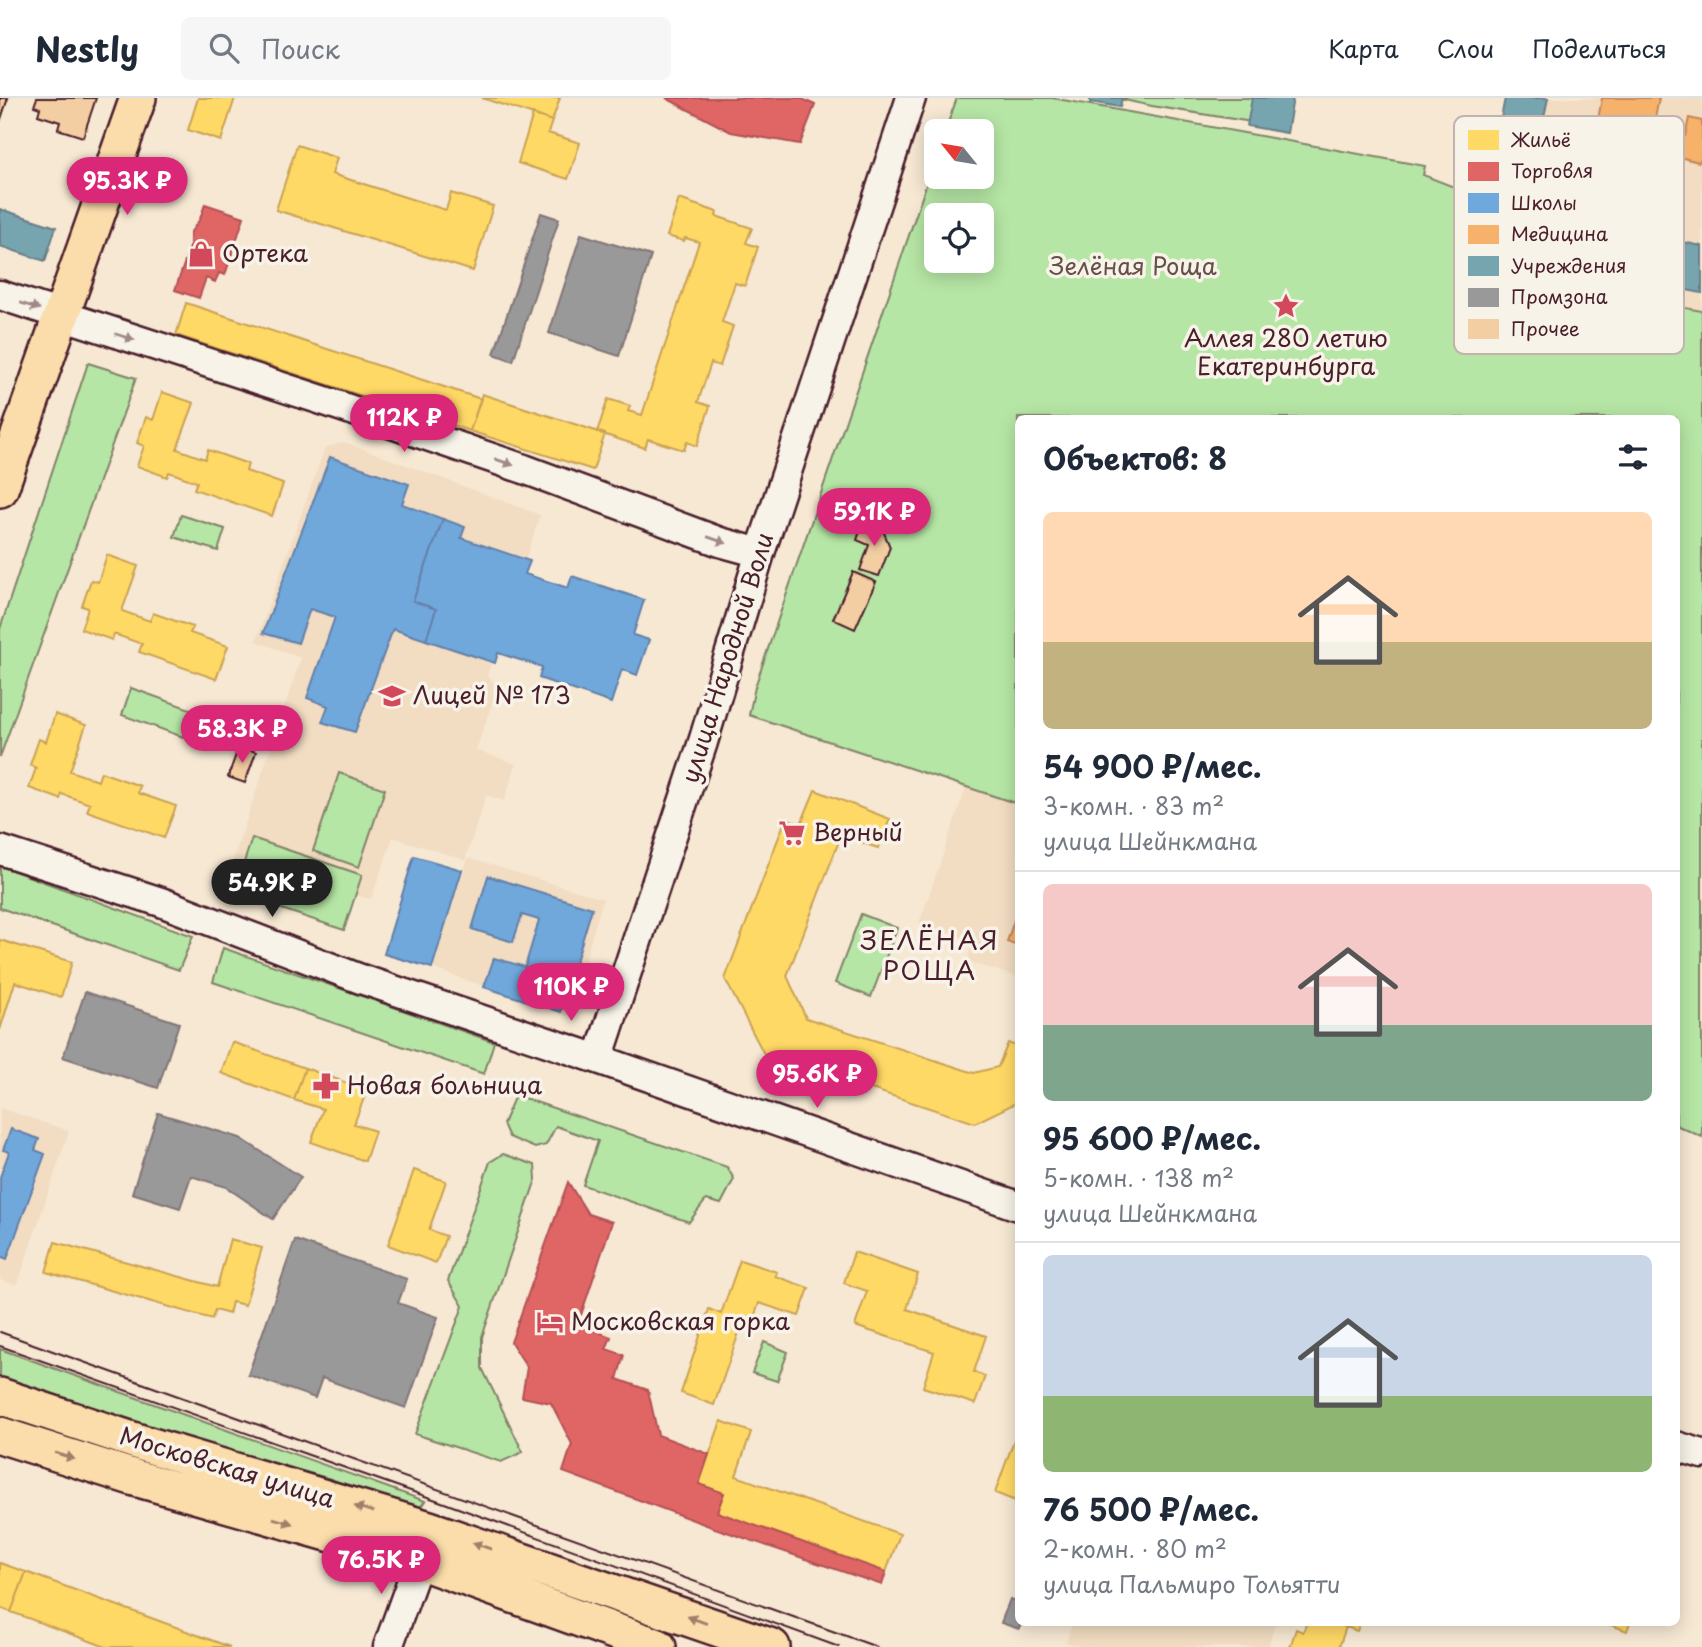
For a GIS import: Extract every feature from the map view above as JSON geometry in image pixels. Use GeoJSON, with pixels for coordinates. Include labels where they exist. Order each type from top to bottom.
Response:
{"type":"FeatureCollection","features":[{"type":"Feature","properties":{"kind":"main road"},"geometry":{"type":"LineString","coordinates":[[0,489],[138,98]]}},
{"type":"Feature","properties":{"kind":"main road","name":"Московская улица"},"geometry":{"type":"LineString","coordinates":[[0,1396],[142,1443],[424,1545],[583,1619],[658,1647]]}},
{"type":"Feature","properties":{"kind":"main road","name":"Московская улица"},"geometry":{"type":"LineString","coordinates":[[0,1434],[135,1478],[424,1545],[767,1645]]}},
{"type":"Feature","properties":{"kind":"street","name":"улица Народной Воли"},"geometry":{"type":"LineString","coordinates":[[598,1059],[703,741],[760,553],[911,98]]}},
{"type":"Feature","properties":{"kind":"street"},"geometry":{"type":"LineString","coordinates":[[0,296],[337,405],[549,478],[720,542],[760,553]]}},
{"type":"Feature","properties":{"kind":"street"},"geometry":{"type":"LineString","coordinates":[[0,850],[162,902],[358,978],[1015,1205]]}},
{"type":"Feature","properties":{"kind":"street"},"geometry":{"type":"LineString","coordinates":[[1680,1447],[1702,1454]]}},
{"type":"Feature","properties":{"kind":"street"},"geometry":{"type":"LineString","coordinates":[[388,1647],[424,1545]]}},
{"type":"Feature","properties":{"kind":"street"},"geometry":{"type":"LineString","coordinates":[[583,1619],[617,1647]]}},
{"type":"Feature","properties":{"kind":"shaded area"},"geometry":{"type":"Polygon","coordinates":[[[1505,98],[1702,98],[1702,336],[1684,331],[1684,116],[1501,116],[1505,98]]]}},
{"type":"Feature","properties":{"kind":"shaded area","name":"Лицей № 173"},"geometry":{"type":"Polygon","coordinates":[[[344,442],[540,515],[487,676],[498,686],[476,750],[516,764],[504,801],[486,795],[465,860],[393,837],[371,899],[353,894],[340,930],[223,890],[301,658],[256,641],[325,448],[344,442]]]}},
{"type":"Feature","properties":{"kind":"shaded area"},"geometry":{"type":"Polygon","coordinates":[[[966,788],[1015,803],[1015,976],[967,961],[973,941],[919,924],[966,788]]]}},
{"type":"Feature","properties":{"kind":"shaded area"},"geometry":{"type":"Polygon","coordinates":[[[468,858],[603,899],[568,1016],[432,968],[468,858]]]}},
{"type":"Feature","properties":{"kind":"shaded area"},"geometry":{"type":"Polygon","coordinates":[[[0,1108],[69,1131],[17,1285],[0,1280],[0,1108]]]}},
{"type":"Feature","properties":{"kind":"shaded area"},"geometry":{"type":"Polygon","coordinates":[[[1072,1626],[1275,1626],[1268,1647],[1081,1647],[1066,1642],[1072,1626]]]}},
{"type":"Feature","properties":{"kind":"green space","name":"Зелёная Роща"},"geometry":{"type":"Polygon","coordinates":[[[957,98],[1052,98],[1425,166],[1423,175],[1454,187],[1454,354],[1684,354],[1684,308],[1702,311],[1702,1137],[1680,1127],[1680,415],[1015,415],[1015,803],[749,715],[755,687],[925,189],[994,189],[994,119],[949,119],[957,98]]]}},
{"type":"Feature","properties":{"kind":"green space"},"geometry":{"type":"Polygon","coordinates":[[[1115,98],[1282,98],[1277,126],[1115,98]]]}},
{"type":"Feature","properties":{"kind":"green space"},"geometry":{"type":"Polygon","coordinates":[[[88,363],[136,378],[0,757],[0,629],[88,363]]]}},
{"type":"Feature","properties":{"kind":"green space"},"geometry":{"type":"Polygon","coordinates":[[[181,515],[225,529],[218,551],[174,537],[181,515]]]}},
{"type":"Feature","properties":{"kind":"green space"},"geometry":{"type":"Polygon","coordinates":[[[131,688],[193,710],[183,737],[122,715],[131,688]]]}},
{"type":"Feature","properties":{"kind":"green space"},"geometry":{"type":"Polygon","coordinates":[[[339,773],[385,789],[359,867],[313,851],[339,773]]]}},
{"type":"Feature","properties":{"kind":"green space"},"geometry":{"type":"Polygon","coordinates":[[[252,838],[362,875],[344,930],[234,893],[252,838]]]}},
{"type":"Feature","properties":{"kind":"green space"},"geometry":{"type":"Polygon","coordinates":[[[0,866],[193,936],[179,970],[0,908],[0,866]]]}},
{"type":"Feature","properties":{"kind":"green space"},"geometry":{"type":"Polygon","coordinates":[[[861,914],[897,928],[871,997],[835,983],[861,914]]]}},
{"type":"Feature","properties":{"kind":"green space"},"geometry":{"type":"Polygon","coordinates":[[[223,948],[494,1042],[484,1074],[213,982],[223,948]]]}},
{"type":"Feature","properties":{"kind":"green space"},"geometry":{"type":"Polygon","coordinates":[[[515,1095],[727,1167],[734,1179],[721,1204],[706,1200],[689,1222],[583,1185],[598,1141],[556,1126],[546,1145],[535,1148],[509,1137],[503,1124],[515,1095]]]}},
{"type":"Feature","properties":{"kind":"green space"},"geometry":{"type":"Polygon","coordinates":[[[503,1154],[535,1165],[536,1179],[482,1337],[482,1368],[523,1452],[501,1462],[415,1434],[463,1306],[448,1281],[490,1162],[503,1154]]]}},
{"type":"Feature","properties":{"kind":"green space"},"geometry":{"type":"Polygon","coordinates":[[[764,1342],[788,1352],[777,1381],[752,1373],[764,1342]]]}},
{"type":"Feature","properties":{"kind":"green space"},"geometry":{"type":"Polygon","coordinates":[[[0,1349],[425,1501],[419,1509],[331,1479],[258,1459],[228,1458],[0,1381],[0,1349]]]}},
{"type":"Feature","properties":{"kind":"building: Жильё"},"geometry":{"type":"Polygon","coordinates":[[[198,98],[235,98],[221,141],[188,130],[198,98]]]}},
{"type":"Feature","properties":{"kind":"building: Жильё"},"geometry":{"type":"Polygon","coordinates":[[[482,98],[560,98],[552,121],[482,98]]]}},
{"type":"Feature","properties":{"kind":"building: Жильё"},"geometry":{"type":"Polygon","coordinates":[[[533,114],[552,121],[548,133],[580,143],[568,179],[518,163],[533,114]]]}},
{"type":"Feature","properties":{"kind":"building: Жильё"},"geometry":{"type":"Polygon","coordinates":[[[297,145],[337,158],[332,174],[446,210],[451,193],[493,206],[473,271],[276,210],[297,145]]]}},
{"type":"Feature","properties":{"kind":"building: Жильё"},"geometry":{"type":"Polygon","coordinates":[[[679,199],[717,212],[716,216],[752,228],[746,243],[758,247],[745,286],[735,283],[722,322],[733,326],[720,366],[711,363],[698,402],[710,406],[697,446],[687,442],[684,450],[648,439],[645,448],[597,432],[608,399],[630,406],[628,411],[642,415],[699,242],[667,236],[679,199]]]}},
{"type":"Feature","properties":{"kind":"building: Жильё"},"geometry":{"type":"Polygon","coordinates":[[[186,303],[481,399],[470,431],[176,335],[186,303]]]}},
{"type":"Feature","properties":{"kind":"building: Жильё"},"geometry":{"type":"Polygon","coordinates":[[[162,392],[194,403],[177,449],[205,459],[208,450],[248,464],[246,471],[283,484],[272,516],[194,489],[197,482],[169,472],[167,477],[137,466],[144,446],[137,443],[146,417],[153,420],[162,392]]]}},
{"type":"Feature","properties":{"kind":"building: Жильё"},"geometry":{"type":"Polygon","coordinates":[[[482,394],[605,434],[593,470],[470,431],[482,394]]]}},
{"type":"Feature","properties":{"kind":"building: Жильё"},"geometry":{"type":"Polygon","coordinates":[[[107,555],[138,566],[122,611],[150,621],[153,613],[193,627],[190,633],[228,646],[216,679],[139,652],[142,644],[114,634],[112,640],[81,629],[88,608],[82,606],[91,580],[98,582],[107,555]]]}},
{"type":"Feature","properties":{"kind":"building: Жильё"},"geometry":{"type":"Polygon","coordinates":[[[55,714],[86,725],[70,771],[98,781],[101,772],[140,786],[138,793],[176,806],[164,838],[87,811],[90,804],[62,794],[60,799],[29,788],[36,768],[30,765],[39,739],[46,742],[55,714]]]}},
{"type":"Feature","properties":{"kind":"building: Жильё"},"geometry":{"type":"Polygon","coordinates":[[[815,790],[890,819],[878,848],[841,836],[787,976],[806,1018],[974,1073],[998,1067],[1008,1043],[1015,1046],[1015,1103],[975,1123],[764,1054],[725,979],[786,818],[801,824],[815,790]]]}},
{"type":"Feature","properties":{"kind":"building: Жильё"},"geometry":{"type":"Polygon","coordinates":[[[0,940],[72,962],[61,997],[15,982],[0,1030],[0,940]]]}},
{"type":"Feature","properties":{"kind":"building: Жильё"},"geometry":{"type":"Polygon","coordinates":[[[232,1042],[305,1068],[294,1100],[221,1073],[232,1042]]]}},
{"type":"Feature","properties":{"kind":"building: Жильё"},"geometry":{"type":"Polygon","coordinates":[[[305,1068],[367,1090],[354,1124],[375,1131],[365,1161],[311,1142],[323,1109],[294,1100],[305,1068]]]}},
{"type":"Feature","properties":{"kind":"building: Жильё"},"geometry":{"type":"Polygon","coordinates":[[[414,1170],[446,1181],[429,1230],[446,1236],[436,1263],[388,1245],[414,1170]]]}},
{"type":"Feature","properties":{"kind":"building: Жильё"},"geometry":{"type":"Polygon","coordinates":[[[230,1239],[262,1248],[245,1305],[232,1302],[229,1314],[215,1310],[212,1319],[46,1272],[55,1242],[217,1287],[230,1239]]]}},
{"type":"Feature","properties":{"kind":"building: Жильё"},"geometry":{"type":"Polygon","coordinates":[[[854,1252],[918,1274],[907,1309],[986,1336],[974,1372],[985,1376],[975,1404],[923,1387],[934,1352],[855,1326],[867,1291],[844,1283],[854,1252]]]}},
{"type":"Feature","properties":{"kind":"building: Жильё"},"geometry":{"type":"Polygon","coordinates":[[[740,1260],[777,1272],[775,1276],[809,1288],[799,1316],[759,1303],[752,1324],[743,1321],[714,1405],[681,1393],[709,1309],[721,1314],[740,1260]]]}},
{"type":"Feature","properties":{"kind":"building: Жильё"},"geometry":{"type":"Polygon","coordinates":[[[721,1421],[751,1432],[736,1476],[900,1534],[886,1572],[717,1512],[724,1493],[699,1484],[721,1421]]]}},
{"type":"Feature","properties":{"kind":"building: Жильё"},"geometry":{"type":"Polygon","coordinates":[[[1015,1437],[1015,1501],[995,1493],[1015,1437]]]}},
{"type":"Feature","properties":{"kind":"building: Жильё"},"geometry":{"type":"Polygon","coordinates":[[[0,1563],[26,1572],[11,1612],[0,1608],[0,1563]]]}},
{"type":"Feature","properties":{"kind":"building: Жильё"},"geometry":{"type":"Polygon","coordinates":[[[26,1572],[230,1647],[106,1647],[11,1612],[26,1572]]]}},
{"type":"Feature","properties":{"kind":"building: Жильё"},"geometry":{"type":"Polygon","coordinates":[[[1305,1626],[1346,1627],[1339,1647],[1290,1647],[1296,1629],[1303,1632],[1305,1626]]]}},
{"type":"Feature","properties":{"kind":"building: Жильё"},"geometry":{"type":"Polygon","coordinates":[[[1343,1626],[1359,1626],[1357,1631],[1343,1626]]]}},
{"type":"Feature","properties":{"kind":"building: Жильё"},"geometry":{"type":"Polygon","coordinates":[[[1614,1626],[1629,1626],[1627,1631],[1614,1626]]]}},
{"type":"Feature","properties":{"kind":"building: Торговля"},"geometry":{"type":"Polygon","coordinates":[[[666,98],[800,98],[815,105],[800,144],[731,132],[666,98]]]}},
{"type":"Feature","properties":{"kind":"building: Торговля"},"geometry":{"type":"Polygon","coordinates":[[[205,204],[244,217],[225,275],[219,273],[215,282],[206,278],[199,298],[175,290],[190,247],[190,233],[200,219],[205,204]]]}},
{"type":"Feature","properties":{"kind":"building: Торговля","name":"Московская горка"},"geometry":{"type":"Polygon","coordinates":[[[568,1182],[588,1214],[612,1222],[578,1324],[611,1337],[606,1349],[624,1355],[617,1379],[648,1390],[658,1435],[709,1454],[699,1484],[724,1493],[717,1512],[886,1572],[882,1585],[563,1472],[572,1444],[551,1403],[522,1397],[527,1367],[511,1342],[568,1182]]]}},
{"type":"Feature","properties":{"kind":"building: Школы"},"geometry":{"type":"Polygon","coordinates":[[[330,457],[409,484],[402,504],[443,519],[413,601],[436,609],[426,640],[393,629],[355,732],[322,722],[328,706],[307,698],[335,617],[310,609],[298,643],[263,633],[330,457]]]}},
{"type":"Feature","properties":{"kind":"building: Школы"},"geometry":{"type":"Polygon","coordinates":[[[443,519],[465,527],[461,538],[530,561],[525,574],[568,588],[572,576],[644,600],[633,635],[649,640],[637,675],[622,669],[611,703],[539,678],[542,667],[498,653],[495,663],[426,640],[436,609],[413,601],[443,519]]]}},
{"type":"Feature","properties":{"kind":"building: Школы"},"geometry":{"type":"Polygon","coordinates":[[[414,856],[462,870],[432,968],[384,954],[414,856]]]}},
{"type":"Feature","properties":{"kind":"building: Школы"},"geometry":{"type":"Polygon","coordinates":[[[488,876],[592,908],[561,1012],[484,987],[494,958],[525,967],[539,920],[522,915],[513,942],[472,929],[488,876]]]}},
{"type":"Feature","properties":{"kind":"building: Школы"},"geometry":{"type":"Polygon","coordinates":[[[11,1129],[39,1139],[35,1150],[45,1154],[7,1259],[0,1256],[0,1177],[9,1152],[3,1150],[11,1129]]]}},
{"type":"Feature","properties":{"kind":"building: Медицина"},"geometry":{"type":"Polygon","coordinates":[[[1602,98],[1659,98],[1656,116],[1599,116],[1602,98]]]}},
{"type":"Feature","properties":{"kind":"building: Медицина"},"geometry":{"type":"Polygon","coordinates":[[[1689,118],[1702,121],[1702,157],[1699,162],[1684,158],[1689,118]]]}},
{"type":"Feature","properties":{"kind":"building: Медицина"},"geometry":{"type":"Polygon","coordinates":[[[1015,917],[1015,945],[1007,942],[1015,917]]]}},
{"type":"Feature","properties":{"kind":"building: Учреждения"},"geometry":{"type":"Polygon","coordinates":[[[1090,98],[1122,98],[1120,107],[1090,102],[1090,98]]]}},
{"type":"Feature","properties":{"kind":"building: Учреждения"},"geometry":{"type":"Polygon","coordinates":[[[1252,98],[1293,98],[1287,133],[1247,126],[1252,98]]]}},
{"type":"Feature","properties":{"kind":"building: Учреждения"},"geometry":{"type":"Polygon","coordinates":[[[1505,98],[1548,98],[1544,116],[1501,116],[1505,98]]]}},
{"type":"Feature","properties":{"kind":"building: Учреждения"},"geometry":{"type":"Polygon","coordinates":[[[0,209],[56,227],[45,261],[0,246],[0,209]]]}},
{"type":"Feature","properties":{"kind":"building: Учреждения"},"geometry":{"type":"Polygon","coordinates":[[[1684,242],[1702,246],[1702,293],[1684,289],[1684,242]]]}},
{"type":"Feature","properties":{"kind":"building: Промзона"},"geometry":{"type":"Polygon","coordinates":[[[541,213],[559,219],[513,361],[494,354],[541,213]]]}},
{"type":"Feature","properties":{"kind":"building: Промзона"},"geometry":{"type":"Polygon","coordinates":[[[581,234],[651,256],[619,356],[549,333],[581,234]]]}},
{"type":"Feature","properties":{"kind":"building: Промзона"},"geometry":{"type":"Polygon","coordinates":[[[85,992],[179,1023],[158,1088],[63,1057],[85,992]]]}},
{"type":"Feature","properties":{"kind":"building: Промзона"},"geometry":{"type":"Polygon","coordinates":[[[158,1113],[240,1138],[301,1177],[273,1219],[226,1187],[191,1176],[180,1208],[132,1193],[158,1113]]]}},
{"type":"Feature","properties":{"kind":"building: Промзона"},"geometry":{"type":"Polygon","coordinates":[[[295,1240],[407,1279],[398,1303],[438,1317],[406,1408],[322,1378],[315,1398],[248,1375],[295,1240]]]}},
{"type":"Feature","properties":{"kind":"building: Промзона"},"geometry":{"type":"Polygon","coordinates":[[[1010,1599],[1015,1601],[1015,1626],[1020,1626],[1019,1629],[1001,1623],[1010,1599]]]}},
{"type":"Feature","properties":{"kind":"building: Прочее"},"geometry":{"type":"Polygon","coordinates":[[[0,98],[8,98],[0,122],[0,98]]]}},
{"type":"Feature","properties":{"kind":"building: Прочее"},"geometry":{"type":"Polygon","coordinates":[[[37,98],[96,98],[83,137],[58,129],[60,122],[38,115],[40,108],[34,106],[37,98]]]}},
{"type":"Feature","properties":{"kind":"building: Прочее"},"geometry":{"type":"Polygon","coordinates":[[[863,522],[882,528],[890,547],[879,576],[860,570],[869,545],[857,540],[863,522]]]}},
{"type":"Feature","properties":{"kind":"building: Прочее"},"geometry":{"type":"Polygon","coordinates":[[[853,572],[876,582],[855,629],[833,619],[853,572]]]}},
{"type":"Feature","properties":{"kind":"building: Прочее"},"geometry":{"type":"Polygon","coordinates":[[[239,746],[256,752],[245,783],[228,777],[239,746]]]}},
{"type":"Feature","properties":{"kind":"tram line"},"geometry":{"type":"LineString","coordinates":[[0,1332],[877,1647]]}},
{"type":"Feature","properties":{"kind":"tram line"},"geometry":{"type":"LineString","coordinates":[[0,1346],[439,1501],[839,1647]]}},
{"type":"Feature","properties":{"kind":"place","name":"Ортека"},"geometry":{"type":"Point","coordinates":[201,254]}},
{"type":"Feature","properties":{"kind":"place","name":"Аллея 280 летию Екатеринбурга"},"geometry":{"type":"Point","coordinates":[1286,306]}},
{"type":"Feature","properties":{"kind":"place","name":"Лицей № 173"},"geometry":{"type":"Point","coordinates":[392,696]}},
{"type":"Feature","properties":{"kind":"place","name":"Верный"},"geometry":{"type":"Point","coordinates":[792,833]}},
{"type":"Feature","properties":{"kind":"place","name":"Новая больница"},"geometry":{"type":"Point","coordinates":[326,1086]}},
{"type":"Feature","properties":{"kind":"place","name":"Московская горка"},"geometry":{"type":"Point","coordinates":[550,1322]}},
{"type":"Feature","properties":{"kind":"district","name":"ЗЕЛЁНАЯ РОЩА"},"geometry":{"type":"Point","coordinates":[930,956]}}]}
